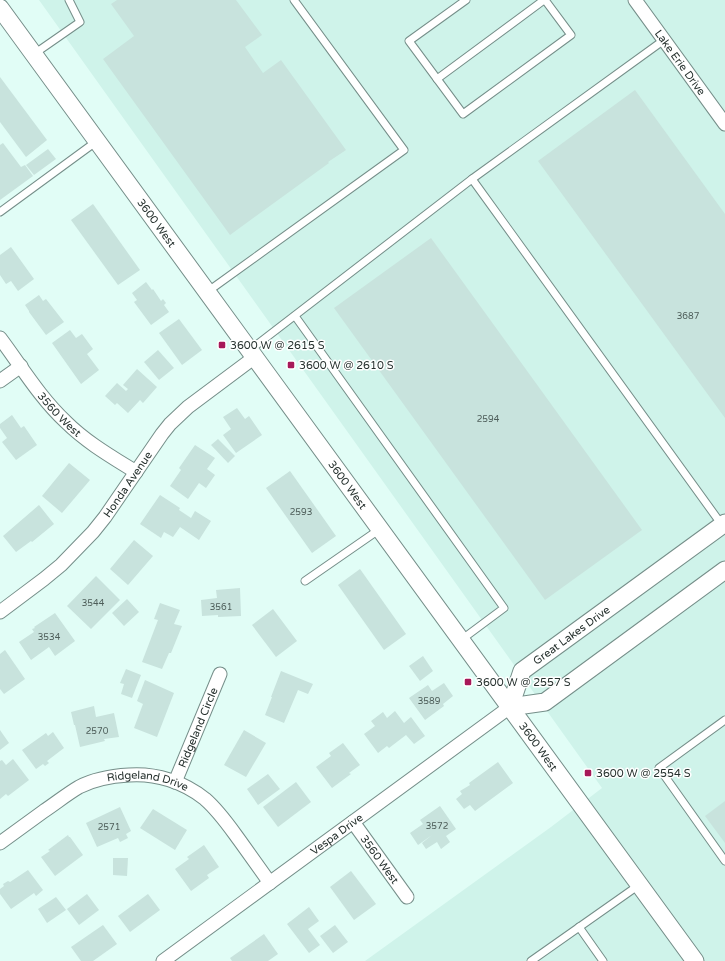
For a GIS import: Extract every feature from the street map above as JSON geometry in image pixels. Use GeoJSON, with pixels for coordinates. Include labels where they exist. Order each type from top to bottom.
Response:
{"type":"FeatureCollection","features":[{"type":"Feature","properties":{"kind":"street","name":"Lake Erie Drive"},"geometry":{"type":"LineString","coordinates":[[635,0],[725,124]]}},
{"type":"Feature","properties":{"kind":"street","name":"3600 West"},"geometry":{"type":"LineString","coordinates":[[0,8],[695,961]]}},
{"type":"Feature","properties":{"kind":"street","name":"3560 West"},"geometry":{"type":"LineString","coordinates":[[0,338],[43,396],[67,424],[93,444],[136,472]]}},
{"type":"Feature","properties":{"kind":"street","name":"Honda Avenue"},"geometry":{"type":"LineString","coordinates":[[0,612],[44,579],[77,549],[105,517],[162,434],[177,417],[252,354]]}},
{"type":"Feature","properties":{"kind":"street"},"geometry":{"type":"LineString","coordinates":[[0,381],[21,366]]}},
{"type":"Feature","properties":{"kind":"street","name":"Great Lakes Drive"},"geometry":{"type":"LineString","coordinates":[[510,707],[522,671],[724,524]]}},
{"type":"Feature","properties":{"kind":"street"},"geometry":{"type":"LineString","coordinates":[[510,707],[545,702],[725,570]]}},
{"type":"Feature","properties":{"kind":"street","name":"Ridgeland Circle"},"geometry":{"type":"LineString","coordinates":[[175,782],[220,674]]}},
{"type":"Feature","properties":{"kind":"street","name":"Vespa Drive"},"geometry":{"type":"LineString","coordinates":[[163,961],[510,707]]}},
{"type":"Feature","properties":{"kind":"street","name":"Ridgeland Drive"},"geometry":{"type":"LineString","coordinates":[[0,843],[65,795],[81,786],[117,775],[149,775],[175,782],[204,799],[226,822],[270,883]]}},
{"type":"Feature","properties":{"kind":"street","name":"3560 West"},"geometry":{"type":"LineString","coordinates":[[353,822],[407,897]]}},
{"type":"Feature","properties":{"kind":"lane"},"geometry":{"type":"LineString","coordinates":[[34,54],[80,22],[69,0]]}},
{"type":"Feature","properties":{"kind":"lane"},"geometry":{"type":"LineString","coordinates":[[207,292],[404,150],[294,0]]}},
{"type":"Feature","properties":{"kind":"lane"},"geometry":{"type":"LineString","coordinates":[[437,79],[544,0],[571,35],[463,114],[437,79],[409,40],[466,0]]}},
{"type":"Feature","properties":{"kind":"lane"},"geometry":{"type":"LineString","coordinates":[[252,354],[295,316],[472,179],[664,40]]}},
{"type":"Feature","properties":{"kind":"lane"},"geometry":{"type":"LineString","coordinates":[[0,212],[97,141]]}},
{"type":"Feature","properties":{"kind":"lane"},"geometry":{"type":"LineString","coordinates":[[472,179],[724,524]]}},
{"type":"Feature","properties":{"kind":"lane"},"geometry":{"type":"LineString","coordinates":[[295,316],[504,608],[461,640]]}},
{"type":"Feature","properties":{"kind":"lane"},"geometry":{"type":"LineString","coordinates":[[305,581],[380,529]]}},
{"type":"Feature","properties":{"kind":"lane"},"geometry":{"type":"LineString","coordinates":[[725,720],[659,768],[725,861]]}},
{"type":"Feature","properties":{"kind":"lane"},"geometry":{"type":"LineString","coordinates":[[531,961],[541,958],[579,927],[640,885]]}},
{"type":"Feature","properties":{"kind":"lane"},"geometry":{"type":"LineString","coordinates":[[579,927],[603,961]]}},
{"type":"Feature","properties":{"kind":"shaded area"},"geometry":{"type":"Polygon","coordinates":[[[39,0],[725,0],[725,961],[365,961],[551,827],[602,788],[39,0]]]}},
{"type":"Feature","properties":{"kind":"building"},"geometry":{"type":"Polygon","coordinates":[[[117,0],[236,0],[262,35],[245,47],[263,73],[281,60],[346,150],[230,235],[103,59],[134,36],[111,4],[117,0]]]}},
{"type":"Feature","properties":{"kind":"building"},"geometry":{"type":"Polygon","coordinates":[[[0,77],[47,140],[26,157],[0,122],[0,77]]]}},
{"type":"Feature","properties":{"kind":"building"},"geometry":{"type":"Polygon","coordinates":[[[635,90],[725,214],[725,418],[538,161],[635,90]]]}},
{"type":"Feature","properties":{"kind":"building"},"geometry":{"type":"Polygon","coordinates":[[[3,143],[21,167],[25,165],[33,176],[0,200],[0,145],[3,143]]]}},
{"type":"Feature","properties":{"kind":"building"},"geometry":{"type":"Polygon","coordinates":[[[48,149],[56,159],[34,175],[26,165],[48,149]]]}},
{"type":"Feature","properties":{"kind":"building"},"geometry":{"type":"Polygon","coordinates":[[[93,204],[140,270],[118,285],[71,220],[93,204]]]}},
{"type":"Feature","properties":{"kind":"building"},"geometry":{"type":"Polygon","coordinates":[[[431,238],[642,530],[545,600],[334,308],[431,238]]]}},
{"type":"Feature","properties":{"kind":"building"},"geometry":{"type":"Polygon","coordinates":[[[11,247],[34,279],[18,291],[11,281],[6,284],[0,275],[0,255],[11,247]]]}},
{"type":"Feature","properties":{"kind":"building"},"geometry":{"type":"Polygon","coordinates":[[[146,282],[161,301],[163,299],[166,303],[164,305],[169,312],[151,325],[134,302],[137,300],[132,293],[146,282]]]}},
{"type":"Feature","properties":{"kind":"building"},"geometry":{"type":"Polygon","coordinates":[[[39,295],[43,301],[46,299],[64,322],[46,335],[25,305],[39,295]]]}},
{"type":"Feature","properties":{"kind":"building"},"geometry":{"type":"Polygon","coordinates":[[[179,319],[202,350],[182,365],[159,333],[179,319]]]}},
{"type":"Feature","properties":{"kind":"building"},"geometry":{"type":"Polygon","coordinates":[[[70,330],[76,338],[82,334],[93,349],[87,354],[99,370],[81,384],[52,343],[70,330]]]}},
{"type":"Feature","properties":{"kind":"building"},"geometry":{"type":"Polygon","coordinates":[[[158,350],[174,368],[159,380],[144,362],[158,350]]]}},
{"type":"Feature","properties":{"kind":"building"},"geometry":{"type":"Polygon","coordinates":[[[137,369],[157,387],[143,403],[140,400],[128,413],[117,403],[115,405],[105,396],[117,383],[126,391],[128,389],[123,385],[137,369]]]}},
{"type":"Feature","properties":{"kind":"building"},"geometry":{"type":"Polygon","coordinates":[[[237,408],[245,419],[249,416],[262,435],[236,453],[223,435],[231,429],[223,417],[237,408]]]}},
{"type":"Feature","properties":{"kind":"building"},"geometry":{"type":"Polygon","coordinates":[[[12,415],[21,428],[24,426],[37,445],[16,460],[2,442],[7,438],[0,428],[0,424],[12,415]]]}},
{"type":"Feature","properties":{"kind":"building"},"geometry":{"type":"Polygon","coordinates":[[[218,439],[235,456],[228,463],[211,445],[218,439]]]}},
{"type":"Feature","properties":{"kind":"building"},"geometry":{"type":"Polygon","coordinates":[[[195,445],[215,458],[207,469],[215,475],[206,488],[199,483],[188,499],[170,486],[181,470],[179,468],[195,445]]]}},
{"type":"Feature","properties":{"kind":"building"},"geometry":{"type":"Polygon","coordinates":[[[69,463],[90,480],[62,513],[42,496],[69,463]]]}},
{"type":"Feature","properties":{"kind":"building"},"geometry":{"type":"Polygon","coordinates":[[[290,471],[336,536],[312,553],[266,488],[290,471]]]}},
{"type":"Feature","properties":{"kind":"building"},"geometry":{"type":"Polygon","coordinates":[[[160,495],[180,508],[179,510],[191,518],[195,511],[211,521],[199,540],[180,527],[173,537],[164,532],[161,538],[140,524],[160,495]]]}},
{"type":"Feature","properties":{"kind":"building"},"geometry":{"type":"Polygon","coordinates":[[[39,505],[54,524],[32,542],[31,541],[16,552],[3,536],[39,505]]]}},
{"type":"Feature","properties":{"kind":"building"},"geometry":{"type":"Polygon","coordinates":[[[134,540],[153,556],[128,585],[110,569],[134,540]]]}},
{"type":"Feature","properties":{"kind":"building"},"geometry":{"type":"Polygon","coordinates":[[[360,569],[406,634],[384,650],[338,585],[360,569]]]}},
{"type":"Feature","properties":{"kind":"building"},"geometry":{"type":"Polygon","coordinates":[[[96,576],[120,600],[91,629],[67,606],[96,576]]]}},
{"type":"Feature","properties":{"kind":"building"},"geometry":{"type":"Polygon","coordinates":[[[240,588],[241,616],[202,616],[201,600],[217,598],[216,590],[240,588]]]}},
{"type":"Feature","properties":{"kind":"building"},"geometry":{"type":"Polygon","coordinates":[[[127,599],[139,612],[124,626],[112,613],[127,599]]]}},
{"type":"Feature","properties":{"kind":"building"},"geometry":{"type":"Polygon","coordinates":[[[160,603],[180,610],[174,624],[182,626],[171,653],[169,653],[162,669],[142,662],[158,620],[154,619],[160,603]]]}},
{"type":"Feature","properties":{"kind":"building"},"geometry":{"type":"Polygon","coordinates":[[[273,609],[297,641],[276,657],[252,625],[273,609]]]}},
{"type":"Feature","properties":{"kind":"building"},"geometry":{"type":"Polygon","coordinates":[[[55,613],[75,641],[55,656],[49,647],[31,660],[19,642],[34,632],[32,629],[35,628],[34,627],[55,613]]]}},
{"type":"Feature","properties":{"kind":"building"},"geometry":{"type":"Polygon","coordinates":[[[5,650],[25,679],[4,694],[0,689],[0,654],[5,650]]]}},
{"type":"Feature","properties":{"kind":"building"},"geometry":{"type":"Polygon","coordinates":[[[423,656],[433,671],[420,681],[409,666],[423,656]]]}},
{"type":"Feature","properties":{"kind":"building"},"geometry":{"type":"Polygon","coordinates":[[[126,669],[141,675],[132,698],[121,694],[124,684],[120,683],[126,669]]]}},
{"type":"Feature","properties":{"kind":"building"},"geometry":{"type":"Polygon","coordinates":[[[281,671],[313,684],[308,694],[298,690],[284,723],[265,715],[281,671]]]}},
{"type":"Feature","properties":{"kind":"building"},"geometry":{"type":"Polygon","coordinates":[[[145,680],[174,693],[157,737],[134,728],[143,704],[137,701],[145,680]]]}},
{"type":"Feature","properties":{"kind":"building"},"geometry":{"type":"Polygon","coordinates":[[[444,683],[453,696],[443,704],[444,706],[425,720],[409,698],[428,685],[432,691],[444,683]]]}},
{"type":"Feature","properties":{"kind":"building"},"geometry":{"type":"Polygon","coordinates":[[[94,706],[96,717],[114,713],[119,737],[104,739],[105,741],[80,747],[71,712],[94,706]]]}},
{"type":"Feature","properties":{"kind":"building"},"geometry":{"type":"Polygon","coordinates":[[[395,711],[404,723],[411,717],[425,736],[414,744],[406,735],[389,748],[387,746],[378,753],[364,734],[375,726],[371,721],[383,712],[387,718],[395,711]]]}},
{"type":"Feature","properties":{"kind":"building"},"geometry":{"type":"Polygon","coordinates":[[[0,730],[9,743],[0,750],[0,730]]]}},
{"type":"Feature","properties":{"kind":"building"},"geometry":{"type":"Polygon","coordinates":[[[244,730],[266,743],[246,777],[224,765],[244,730]]]}},
{"type":"Feature","properties":{"kind":"building"},"geometry":{"type":"Polygon","coordinates":[[[53,732],[64,748],[47,761],[49,763],[45,766],[43,764],[36,769],[22,750],[46,733],[48,736],[53,732]]]}},
{"type":"Feature","properties":{"kind":"building"},"geometry":{"type":"Polygon","coordinates":[[[343,743],[360,765],[349,773],[351,774],[332,788],[316,767],[331,756],[329,753],[343,743]]]}},
{"type":"Feature","properties":{"kind":"building"},"geometry":{"type":"Polygon","coordinates":[[[13,759],[29,780],[8,796],[6,794],[0,799],[0,761],[2,760],[6,765],[13,759]]]}},
{"type":"Feature","properties":{"kind":"building"},"geometry":{"type":"Polygon","coordinates":[[[498,762],[513,783],[475,811],[470,805],[464,809],[456,799],[462,794],[460,791],[470,785],[469,783],[498,762]]]}},
{"type":"Feature","properties":{"kind":"building"},"geometry":{"type":"Polygon","coordinates":[[[268,774],[280,789],[258,805],[247,789],[268,774]]]}},
{"type":"Feature","properties":{"kind":"building"},"geometry":{"type":"Polygon","coordinates":[[[296,782],[311,802],[278,827],[263,807],[296,782]]]}},
{"type":"Feature","properties":{"kind":"building"},"geometry":{"type":"Polygon","coordinates":[[[725,801],[725,843],[705,816],[725,801]]]}},
{"type":"Feature","properties":{"kind":"building"},"geometry":{"type":"Polygon","coordinates":[[[440,806],[456,829],[446,836],[450,842],[441,849],[437,842],[426,849],[422,843],[432,835],[418,845],[410,833],[423,824],[420,820],[440,806]]]}},
{"type":"Feature","properties":{"kind":"building"},"geometry":{"type":"Polygon","coordinates":[[[120,807],[131,831],[126,834],[128,838],[120,842],[118,838],[97,847],[86,823],[120,807]]]}},
{"type":"Feature","properties":{"kind":"building"},"geometry":{"type":"Polygon","coordinates":[[[153,809],[187,830],[175,850],[140,828],[153,809]]]}},
{"type":"Feature","properties":{"kind":"building"},"geometry":{"type":"Polygon","coordinates":[[[68,835],[83,855],[55,876],[41,857],[68,835]]]}},
{"type":"Feature","properties":{"kind":"building"},"geometry":{"type":"Polygon","coordinates":[[[204,845],[219,867],[207,875],[209,878],[191,891],[175,869],[189,859],[187,857],[204,845]]]}},
{"type":"Feature","properties":{"kind":"building"},"geometry":{"type":"Polygon","coordinates":[[[113,858],[128,858],[127,876],[113,875],[113,858]]]}},
{"type":"Feature","properties":{"kind":"building"},"geometry":{"type":"Polygon","coordinates":[[[28,870],[43,890],[36,896],[34,893],[11,909],[0,894],[0,889],[4,886],[3,884],[8,881],[10,882],[28,870]]]}},
{"type":"Feature","properties":{"kind":"building"},"geometry":{"type":"Polygon","coordinates":[[[351,871],[376,904],[354,920],[330,887],[351,871]]]}},
{"type":"Feature","properties":{"kind":"building"},"geometry":{"type":"Polygon","coordinates":[[[87,894],[99,910],[79,925],[67,909],[87,894]]]}},
{"type":"Feature","properties":{"kind":"building"},"geometry":{"type":"Polygon","coordinates":[[[148,894],[160,910],[130,932],[118,916],[148,894]]]}},
{"type":"Feature","properties":{"kind":"building"},"geometry":{"type":"Polygon","coordinates":[[[56,897],[66,910],[47,923],[38,909],[56,897]]]}},
{"type":"Feature","properties":{"kind":"building"},"geometry":{"type":"Polygon","coordinates":[[[309,907],[319,921],[308,929],[320,945],[309,953],[287,924],[309,907]]]}},
{"type":"Feature","properties":{"kind":"building"},"geometry":{"type":"Polygon","coordinates":[[[103,925],[117,944],[93,961],[81,961],[71,947],[103,925]]]}},
{"type":"Feature","properties":{"kind":"building"},"geometry":{"type":"Polygon","coordinates":[[[335,925],[348,942],[333,953],[320,936],[335,925]]]}},
{"type":"Feature","properties":{"kind":"building"},"geometry":{"type":"Polygon","coordinates":[[[264,934],[278,954],[268,961],[232,961],[230,958],[264,934]]]}},
{"type":"Feature","properties":{"kind":"place","name":"3600 W @ 2615 S"},"geometry":{"type":"Point","coordinates":[222,345]}},
{"type":"Feature","properties":{"kind":"place","name":"3600 W @ 2610 S"},"geometry":{"type":"Point","coordinates":[291,365]}},
{"type":"Feature","properties":{"kind":"place","name":"3600 W @ 2557 S"},"geometry":{"type":"Point","coordinates":[468,682]}},
{"type":"Feature","properties":{"kind":"place","name":"3600 W @ 2554 S"},"geometry":{"type":"Point","coordinates":[588,773]}}]}
